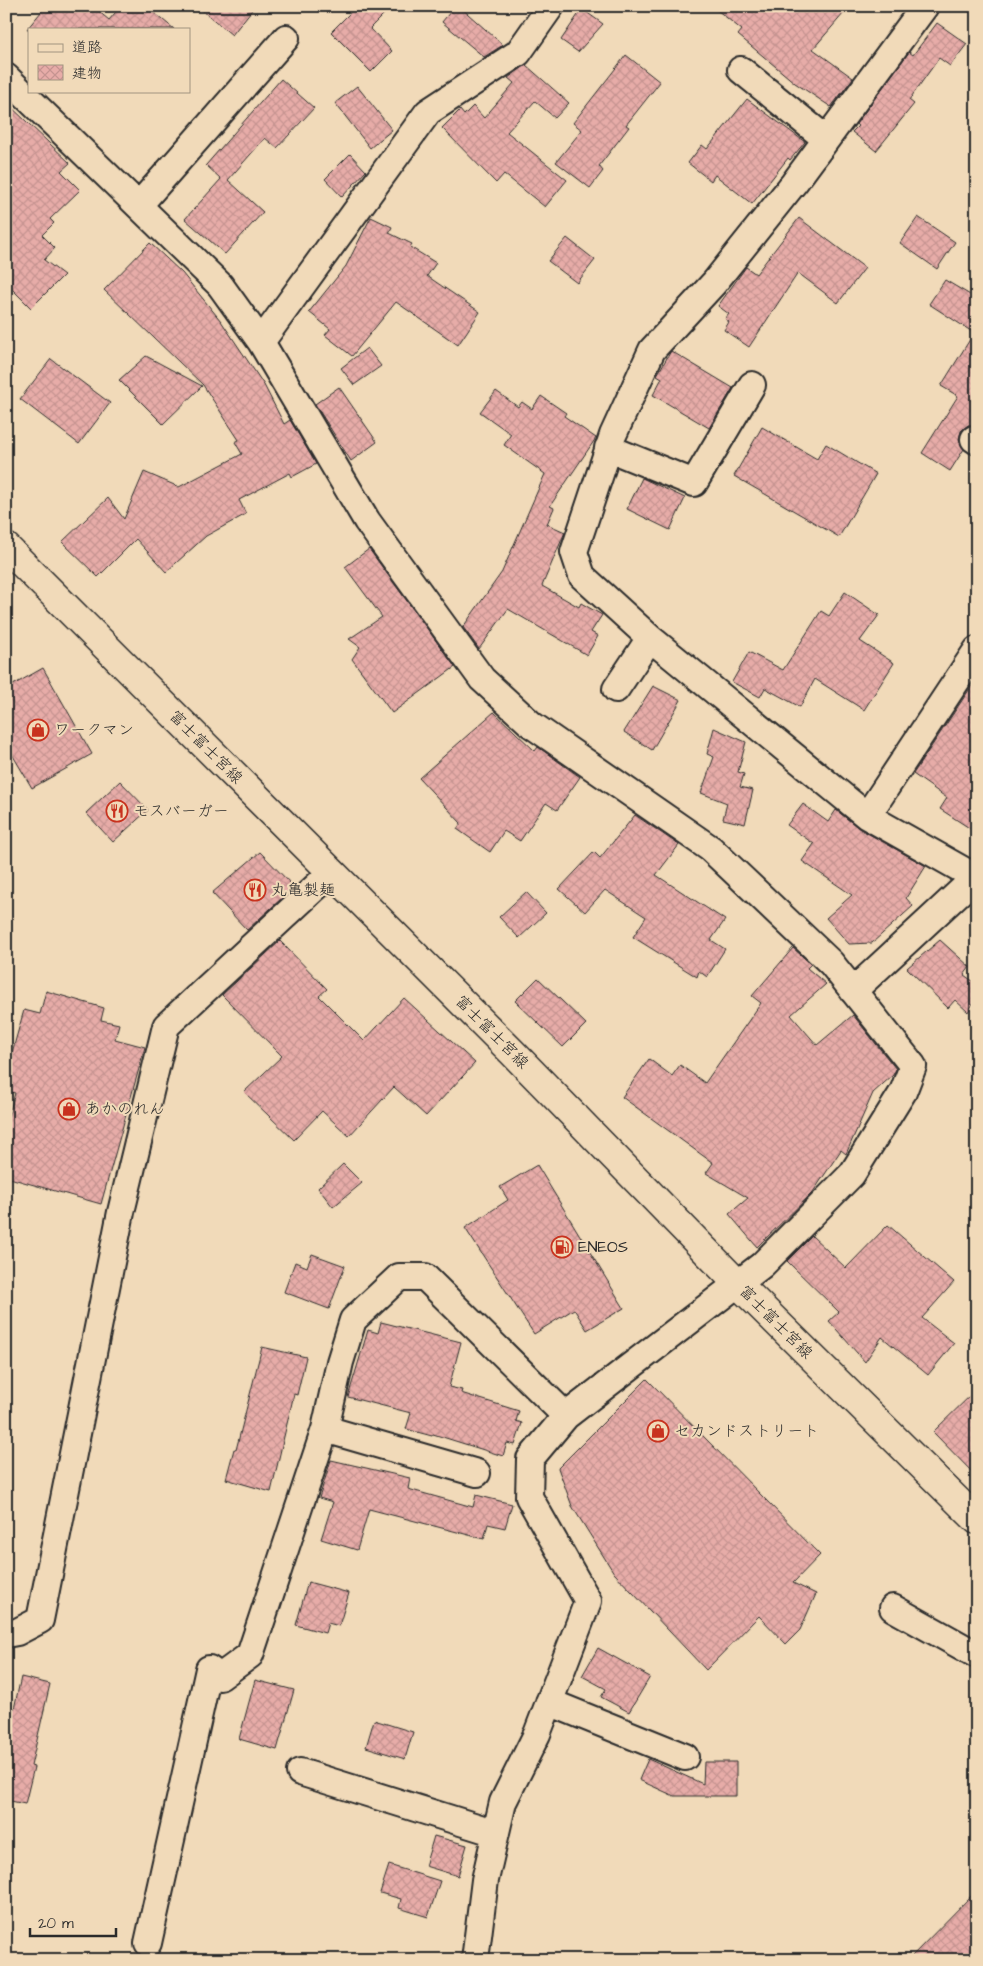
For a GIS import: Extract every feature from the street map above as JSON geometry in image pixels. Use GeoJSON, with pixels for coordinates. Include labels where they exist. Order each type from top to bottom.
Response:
{"type":"FeatureCollection","features":[{"type":"Feature","properties":{"kind":"main road","name":"富士富士宮線"},"geometry":{"type":"LineString","coordinates":[[6,547],[513,1053],[737,1283],[977,1520]]}},
{"type":"Feature","properties":{"kind":"street"},"geometry":{"type":"LineString","coordinates":[[261,342],[428,112],[518,54],[551,6]]}},
{"type":"Feature","properties":{"kind":"street"},"geometry":{"type":"LineString","coordinates":[[853,991],[976,878],[867,816],[650,638],[582,576],[574,552],[608,448],[652,350],[714,283],[794,183],[925,6]]}},
{"type":"Feature","properties":{"kind":"street"},"geometry":{"type":"LineString","coordinates":[[139,205],[286,38]]}},
{"type":"Feature","properties":{"kind":"street"},"geometry":{"type":"LineString","coordinates":[[741,70],[826,139]]}},
{"type":"Feature","properties":{"kind":"street"},"geometry":{"type":"LineString","coordinates":[[6,78],[220,285],[261,342],[367,522],[482,679],[532,725],[710,849],[831,963],[913,1066],[903,1092],[852,1174],[762,1265],[566,1416],[530,1460],[529,1497],[588,1601],[537,1734],[503,1802],[485,1880],[475,1960]]}},
{"type":"Feature","properties":{"kind":"street"},"geometry":{"type":"LineString","coordinates":[[608,448],[694,483],[752,385]]}},
{"type":"Feature","properties":{"kind":"street"},"geometry":{"type":"LineString","coordinates":[[616,689],[650,638]]}},
{"type":"Feature","properties":{"kind":"street"},"geometry":{"type":"LineString","coordinates":[[867,816],[977,650]]}},
{"type":"Feature","properties":{"kind":"street"},"geometry":{"type":"LineString","coordinates":[[6,1634],[17,1632],[40,1620],[121,1212],[166,1026],[332,872]]}},
{"type":"Feature","properties":{"kind":"street"},"geometry":{"type":"LineString","coordinates":[[148,1943],[209,1669],[220,1677],[250,1655],[326,1429],[340,1362],[353,1320],[399,1277],[425,1277],[566,1416]]}},
{"type":"Feature","properties":{"kind":"street"},"geometry":{"type":"LineString","coordinates":[[326,1429],[477,1473]]}},
{"type":"Feature","properties":{"kind":"street"},"geometry":{"type":"LineString","coordinates":[[893,1608],[977,1655]]}},
{"type":"Feature","properties":{"kind":"street"},"geometry":{"type":"LineString","coordinates":[[549,1702],[685,1757]]}},
{"type":"Feature","properties":{"kind":"street"},"geometry":{"type":"LineString","coordinates":[[300,1772],[496,1833]]}},
{"type":"Feature","properties":{"kind":"building"},"geometry":{"type":"Polygon","coordinates":[[[46,6],[92,6],[109,20],[121,6],[146,6],[173,28],[28,28],[46,6]]]}},
{"type":"Feature","properties":{"kind":"building"},"geometry":{"type":"Polygon","coordinates":[[[197,6],[255,6],[232,35],[197,6]]]}},
{"type":"Feature","properties":{"kind":"building"},"geometry":{"type":"Polygon","coordinates":[[[357,6],[392,6],[370,28],[392,51],[371,72],[331,32],[357,6]]]}},
{"type":"Feature","properties":{"kind":"building"},"geometry":{"type":"Polygon","coordinates":[[[455,6],[459,6],[503,45],[484,57],[442,22],[455,6]]]}},
{"type":"Feature","properties":{"kind":"building"},"geometry":{"type":"Polygon","coordinates":[[[712,6],[850,6],[813,49],[853,78],[831,107],[795,83],[738,35],[742,30],[712,6]]]}},
{"type":"Feature","properties":{"kind":"building"},"geometry":{"type":"Polygon","coordinates":[[[582,9],[603,24],[578,52],[561,40],[582,9]]]}},
{"type":"Feature","properties":{"kind":"building"},"geometry":{"type":"Polygon","coordinates":[[[937,23],[967,44],[950,66],[939,58],[909,100],[914,104],[876,151],[852,132],[909,52],[913,55],[937,23]]]}},
{"type":"Feature","properties":{"kind":"building"},"geometry":{"type":"Polygon","coordinates":[[[626,55],[660,82],[626,125],[629,127],[599,166],[603,171],[590,188],[556,162],[582,130],[573,123],[626,55]]]}},
{"type":"Feature","properties":{"kind":"building"},"geometry":{"type":"Polygon","coordinates":[[[526,65],[569,103],[555,118],[535,101],[507,132],[567,180],[545,207],[504,174],[496,183],[442,128],[460,110],[464,115],[473,106],[484,118],[514,83],[508,78],[526,65]]]}},
{"type":"Feature","properties":{"kind":"building"},"geometry":{"type":"Polygon","coordinates":[[[281,79],[314,108],[277,148],[265,138],[228,180],[263,212],[225,254],[185,219],[221,179],[206,165],[281,79]]]}},
{"type":"Feature","properties":{"kind":"building"},"geometry":{"type":"Polygon","coordinates":[[[357,86],[392,130],[370,148],[335,103],[357,86]]]}},
{"type":"Feature","properties":{"kind":"building"},"geometry":{"type":"Polygon","coordinates":[[[747,99],[805,142],[790,160],[788,158],[752,204],[715,175],[711,181],[688,163],[702,145],[707,149],[747,99]]]}},
{"type":"Feature","properties":{"kind":"building"},"geometry":{"type":"Polygon","coordinates":[[[6,102],[70,163],[61,171],[80,190],[50,219],[54,223],[42,235],[55,248],[44,260],[64,275],[31,308],[6,283],[6,102]]]}},
{"type":"Feature","properties":{"kind":"building"},"geometry":{"type":"Polygon","coordinates":[[[350,154],[366,171],[342,197],[325,179],[350,154]]]}},
{"type":"Feature","properties":{"kind":"building"},"geometry":{"type":"Polygon","coordinates":[[[371,217],[392,227],[389,233],[412,244],[410,247],[436,263],[427,276],[480,312],[458,345],[396,302],[352,356],[325,335],[330,329],[309,312],[346,266],[371,217]]]}},
{"type":"Feature","properties":{"kind":"building"},"geometry":{"type":"Polygon","coordinates":[[[918,217],[955,242],[937,269],[900,243],[918,217]]]}},
{"type":"Feature","properties":{"kind":"building"},"geometry":{"type":"Polygon","coordinates":[[[799,218],[865,268],[838,303],[798,273],[749,347],[724,330],[729,322],[725,319],[729,314],[718,306],[746,267],[756,274],[799,218]]]}},
{"type":"Feature","properties":{"kind":"building"},"geometry":{"type":"Polygon","coordinates":[[[567,238],[595,260],[577,283],[548,261],[567,238]]]}},
{"type":"Feature","properties":{"kind":"building"},"geometry":{"type":"Polygon","coordinates":[[[150,243],[182,273],[221,321],[264,385],[284,424],[290,420],[316,464],[292,477],[290,473],[239,500],[246,514],[206,536],[166,572],[136,539],[98,577],[62,542],[108,498],[124,519],[144,472],[179,487],[242,454],[235,442],[239,440],[203,385],[104,290],[150,243]]]}},
{"type":"Feature","properties":{"kind":"building"},"geometry":{"type":"Polygon","coordinates":[[[945,280],[977,299],[977,425],[968,425],[961,431],[959,439],[964,449],[950,471],[922,453],[958,396],[941,386],[974,333],[929,304],[945,280]]]}},
{"type":"Feature","properties":{"kind":"building"},"geometry":{"type":"Polygon","coordinates":[[[367,348],[381,366],[354,385],[341,368],[367,348]]]}},
{"type":"Feature","properties":{"kind":"building"},"geometry":{"type":"Polygon","coordinates":[[[671,351],[733,388],[709,428],[653,395],[662,378],[657,375],[671,351]]]}},
{"type":"Feature","properties":{"kind":"building"},"geometry":{"type":"Polygon","coordinates":[[[146,356],[202,386],[163,424],[119,380],[146,356]]]}},
{"type":"Feature","properties":{"kind":"building"},"geometry":{"type":"Polygon","coordinates":[[[51,359],[110,403],[79,444],[20,399],[51,359]]]}},
{"type":"Feature","properties":{"kind":"building"},"geometry":{"type":"Polygon","coordinates":[[[339,387],[377,442],[351,461],[315,404],[339,387]]]}},
{"type":"Feature","properties":{"kind":"building"},"geometry":{"type":"Polygon","coordinates":[[[496,391],[518,407],[522,402],[532,409],[541,396],[566,413],[564,416],[596,438],[550,506],[554,508],[547,524],[565,532],[542,586],[579,607],[581,603],[602,615],[591,632],[598,636],[587,655],[508,609],[479,649],[463,627],[502,572],[545,474],[504,445],[511,434],[480,412],[496,391]]]}},
{"type":"Feature","properties":{"kind":"building"},"geometry":{"type":"Polygon","coordinates":[[[762,427],[817,459],[826,444],[876,474],[839,537],[734,476],[762,427]]]}},
{"type":"Feature","properties":{"kind":"building"},"geometry":{"type":"Polygon","coordinates":[[[642,478],[685,498],[670,530],[627,509],[642,478]]]}},
{"type":"Feature","properties":{"kind":"building"},"geometry":{"type":"Polygon","coordinates":[[[369,549],[455,667],[392,713],[352,659],[360,647],[349,639],[382,617],[345,567],[369,549]]]}},
{"type":"Feature","properties":{"kind":"building"},"geometry":{"type":"Polygon","coordinates":[[[845,592],[879,615],[860,641],[894,663],[864,710],[815,679],[800,707],[765,688],[760,697],[732,682],[749,652],[783,670],[821,611],[829,616],[845,592]]]}},
{"type":"Feature","properties":{"kind":"building"},"geometry":{"type":"Polygon","coordinates":[[[43,668],[92,754],[32,788],[6,744],[6,689],[43,668]]]}},
{"type":"Feature","properties":{"kind":"building"},"geometry":{"type":"Polygon","coordinates":[[[977,678],[977,833],[940,809],[947,798],[913,774],[977,678]]]}},
{"type":"Feature","properties":{"kind":"building"},"geometry":{"type":"Polygon","coordinates":[[[653,686],[681,700],[652,750],[624,732],[653,686]]]}},
{"type":"Feature","properties":{"kind":"building"},"geometry":{"type":"Polygon","coordinates":[[[494,712],[535,751],[538,747],[580,777],[557,810],[546,803],[520,841],[504,831],[490,852],[457,829],[461,823],[419,778],[494,712]]]}},
{"type":"Feature","properties":{"kind":"building"},"geometry":{"type":"Polygon","coordinates":[[[714,728],[746,742],[738,772],[744,774],[740,787],[753,790],[745,824],[723,819],[727,803],[701,793],[714,757],[707,754],[714,728]]]}},
{"type":"Feature","properties":{"kind":"building"},"geometry":{"type":"Polygon","coordinates":[[[120,781],[148,810],[113,842],[86,813],[120,781]]]}},
{"type":"Feature","properties":{"kind":"building"},"geometry":{"type":"Polygon","coordinates":[[[803,804],[828,822],[836,810],[860,829],[926,866],[906,898],[913,906],[872,943],[849,944],[826,918],[852,895],[802,861],[814,844],[787,825],[803,804]]]}},
{"type":"Feature","properties":{"kind":"building"},"geometry":{"type":"Polygon","coordinates":[[[635,815],[679,845],[656,875],[725,920],[711,940],[725,949],[707,977],[699,971],[697,977],[633,937],[646,917],[605,890],[585,912],[559,889],[594,852],[600,858],[635,815]]]}},
{"type":"Feature","properties":{"kind":"building"},"geometry":{"type":"Polygon","coordinates":[[[260,852],[294,887],[247,930],[212,893],[260,852]]]}},
{"type":"Feature","properties":{"kind":"building"},"geometry":{"type":"Polygon","coordinates":[[[526,892],[546,913],[519,938],[499,917],[526,892]]]}},
{"type":"Feature","properties":{"kind":"building"},"geometry":{"type":"Polygon","coordinates":[[[940,940],[970,967],[964,975],[977,984],[977,997],[968,1012],[955,1000],[948,1008],[907,968],[940,940]]]}},
{"type":"Feature","properties":{"kind":"building"},"geometry":{"type":"Polygon","coordinates":[[[280,941],[327,989],[319,996],[364,1041],[404,998],[475,1063],[426,1116],[394,1087],[349,1136],[322,1111],[294,1140],[244,1092],[282,1056],[222,995],[280,941]]]}},
{"type":"Feature","properties":{"kind":"building"},"geometry":{"type":"Polygon","coordinates":[[[793,948],[811,964],[807,968],[826,984],[791,1015],[817,1045],[853,1015],[896,1069],[893,1075],[873,1093],[846,1154],[841,1150],[813,1192],[757,1247],[729,1214],[748,1198],[706,1173],[713,1163],[622,1097],[649,1059],[672,1076],[680,1065],[705,1083],[761,1003],[752,996],[793,948]]]}},
{"type":"Feature","properties":{"kind":"building"},"geometry":{"type":"Polygon","coordinates":[[[538,978],[586,1024],[563,1047],[515,1001],[538,978]]]}},
{"type":"Feature","properties":{"kind":"building","name":"あかのれん"},"geometry":{"type":"Polygon","coordinates":[[[46,991],[104,1008],[101,1020],[119,1024],[115,1039],[145,1047],[101,1204],[6,1177],[6,1125],[15,1093],[6,1091],[6,1074],[24,1010],[40,1014],[46,991]]]}},
{"type":"Feature","properties":{"kind":"building"},"geometry":{"type":"Polygon","coordinates":[[[343,1164],[362,1183],[333,1207],[318,1188],[343,1164]]]}},
{"type":"Feature","properties":{"kind":"building"},"geometry":{"type":"Polygon","coordinates":[[[537,1165],[624,1308],[587,1330],[574,1309],[534,1334],[465,1228],[508,1200],[500,1187],[537,1165]]]}},
{"type":"Feature","properties":{"kind":"building"},"geometry":{"type":"Polygon","coordinates":[[[888,1225],[954,1282],[922,1318],[954,1343],[928,1375],[882,1337],[865,1362],[829,1321],[839,1312],[787,1261],[812,1236],[846,1268],[888,1225]]]}},
{"type":"Feature","properties":{"kind":"building"},"geometry":{"type":"Polygon","coordinates":[[[312,1254],[345,1266],[329,1309],[284,1292],[295,1262],[307,1267],[312,1254]]]}},
{"type":"Feature","properties":{"kind":"building"},"geometry":{"type":"Polygon","coordinates":[[[381,1322],[461,1342],[449,1387],[462,1390],[461,1393],[519,1411],[516,1421],[522,1423],[515,1445],[507,1443],[503,1456],[433,1434],[432,1436],[406,1429],[411,1413],[348,1397],[368,1330],[378,1333],[381,1322]]]}},
{"type":"Feature","properties":{"kind":"building"},"geometry":{"type":"Polygon","coordinates":[[[262,1347],[306,1357],[297,1395],[294,1394],[271,1492],[226,1479],[234,1449],[236,1450],[262,1347]]]}},
{"type":"Feature","properties":{"kind":"building"},"geometry":{"type":"Polygon","coordinates":[[[647,1379],[820,1555],[793,1583],[816,1594],[800,1630],[786,1644],[759,1616],[706,1670],[614,1573],[572,1506],[558,1468],[647,1379]]]}},
{"type":"Feature","properties":{"kind":"building"},"geometry":{"type":"Polygon","coordinates":[[[977,1389],[977,1477],[933,1432],[977,1389]]]}},
{"type":"Feature","properties":{"kind":"building"},"geometry":{"type":"Polygon","coordinates":[[[331,1460],[410,1478],[408,1489],[473,1507],[476,1495],[512,1504],[505,1528],[488,1524],[484,1539],[369,1509],[357,1550],[321,1539],[333,1502],[319,1498],[331,1460]]]}},
{"type":"Feature","properties":{"kind":"building"},"geometry":{"type":"Polygon","coordinates":[[[308,1582],[349,1593],[339,1626],[328,1623],[325,1633],[296,1625],[308,1582]]]}},
{"type":"Feature","properties":{"kind":"building"},"geometry":{"type":"Polygon","coordinates":[[[598,1648],[650,1677],[629,1712],[601,1697],[606,1689],[582,1676],[598,1648]]]}},
{"type":"Feature","properties":{"kind":"building"},"geometry":{"type":"Polygon","coordinates":[[[21,1677],[50,1684],[31,1766],[34,1767],[25,1804],[6,1800],[6,1707],[14,1709],[21,1677]]]}},
{"type":"Feature","properties":{"kind":"building"},"geometry":{"type":"Polygon","coordinates":[[[255,1680],[294,1690],[277,1750],[239,1739],[255,1680]]]}},
{"type":"Feature","properties":{"kind":"building"},"geometry":{"type":"Polygon","coordinates":[[[374,1720],[413,1732],[405,1759],[366,1747],[374,1720]]]}},
{"type":"Feature","properties":{"kind":"building"},"geometry":{"type":"Polygon","coordinates":[[[648,1759],[703,1784],[704,1762],[736,1762],[736,1796],[674,1796],[639,1780],[648,1759]]]}},
{"type":"Feature","properties":{"kind":"building"},"geometry":{"type":"Polygon","coordinates":[[[434,1836],[467,1845],[458,1876],[425,1866],[434,1836]]]}},
{"type":"Feature","properties":{"kind":"building"},"geometry":{"type":"Polygon","coordinates":[[[389,1865],[440,1881],[428,1917],[399,1908],[401,1899],[380,1893],[389,1865]]]}},
{"type":"Feature","properties":{"kind":"building"},"geometry":{"type":"Polygon","coordinates":[[[977,1890],[977,1960],[908,1960],[977,1890]]]}},
{"type":"Feature","properties":{"kind":"place","name":"ワークマン"},"geometry":{"type":"Point","coordinates":[38,730]}},
{"type":"Feature","properties":{"kind":"place","name":"モスバーガー"},"geometry":{"type":"Point","coordinates":[117,811]}},
{"type":"Feature","properties":{"kind":"place","name":"丸亀製麺"},"geometry":{"type":"Point","coordinates":[255,890]}},
{"type":"Feature","properties":{"kind":"place","name":"あかのれん"},"geometry":{"type":"Point","coordinates":[69,1109]}},
{"type":"Feature","properties":{"kind":"place","name":"ENEOS"},"geometry":{"type":"Point","coordinates":[562,1247]}},
{"type":"Feature","properties":{"kind":"place","name":"セカンドストリート"},"geometry":{"type":"Point","coordinates":[658,1431]}}]}
